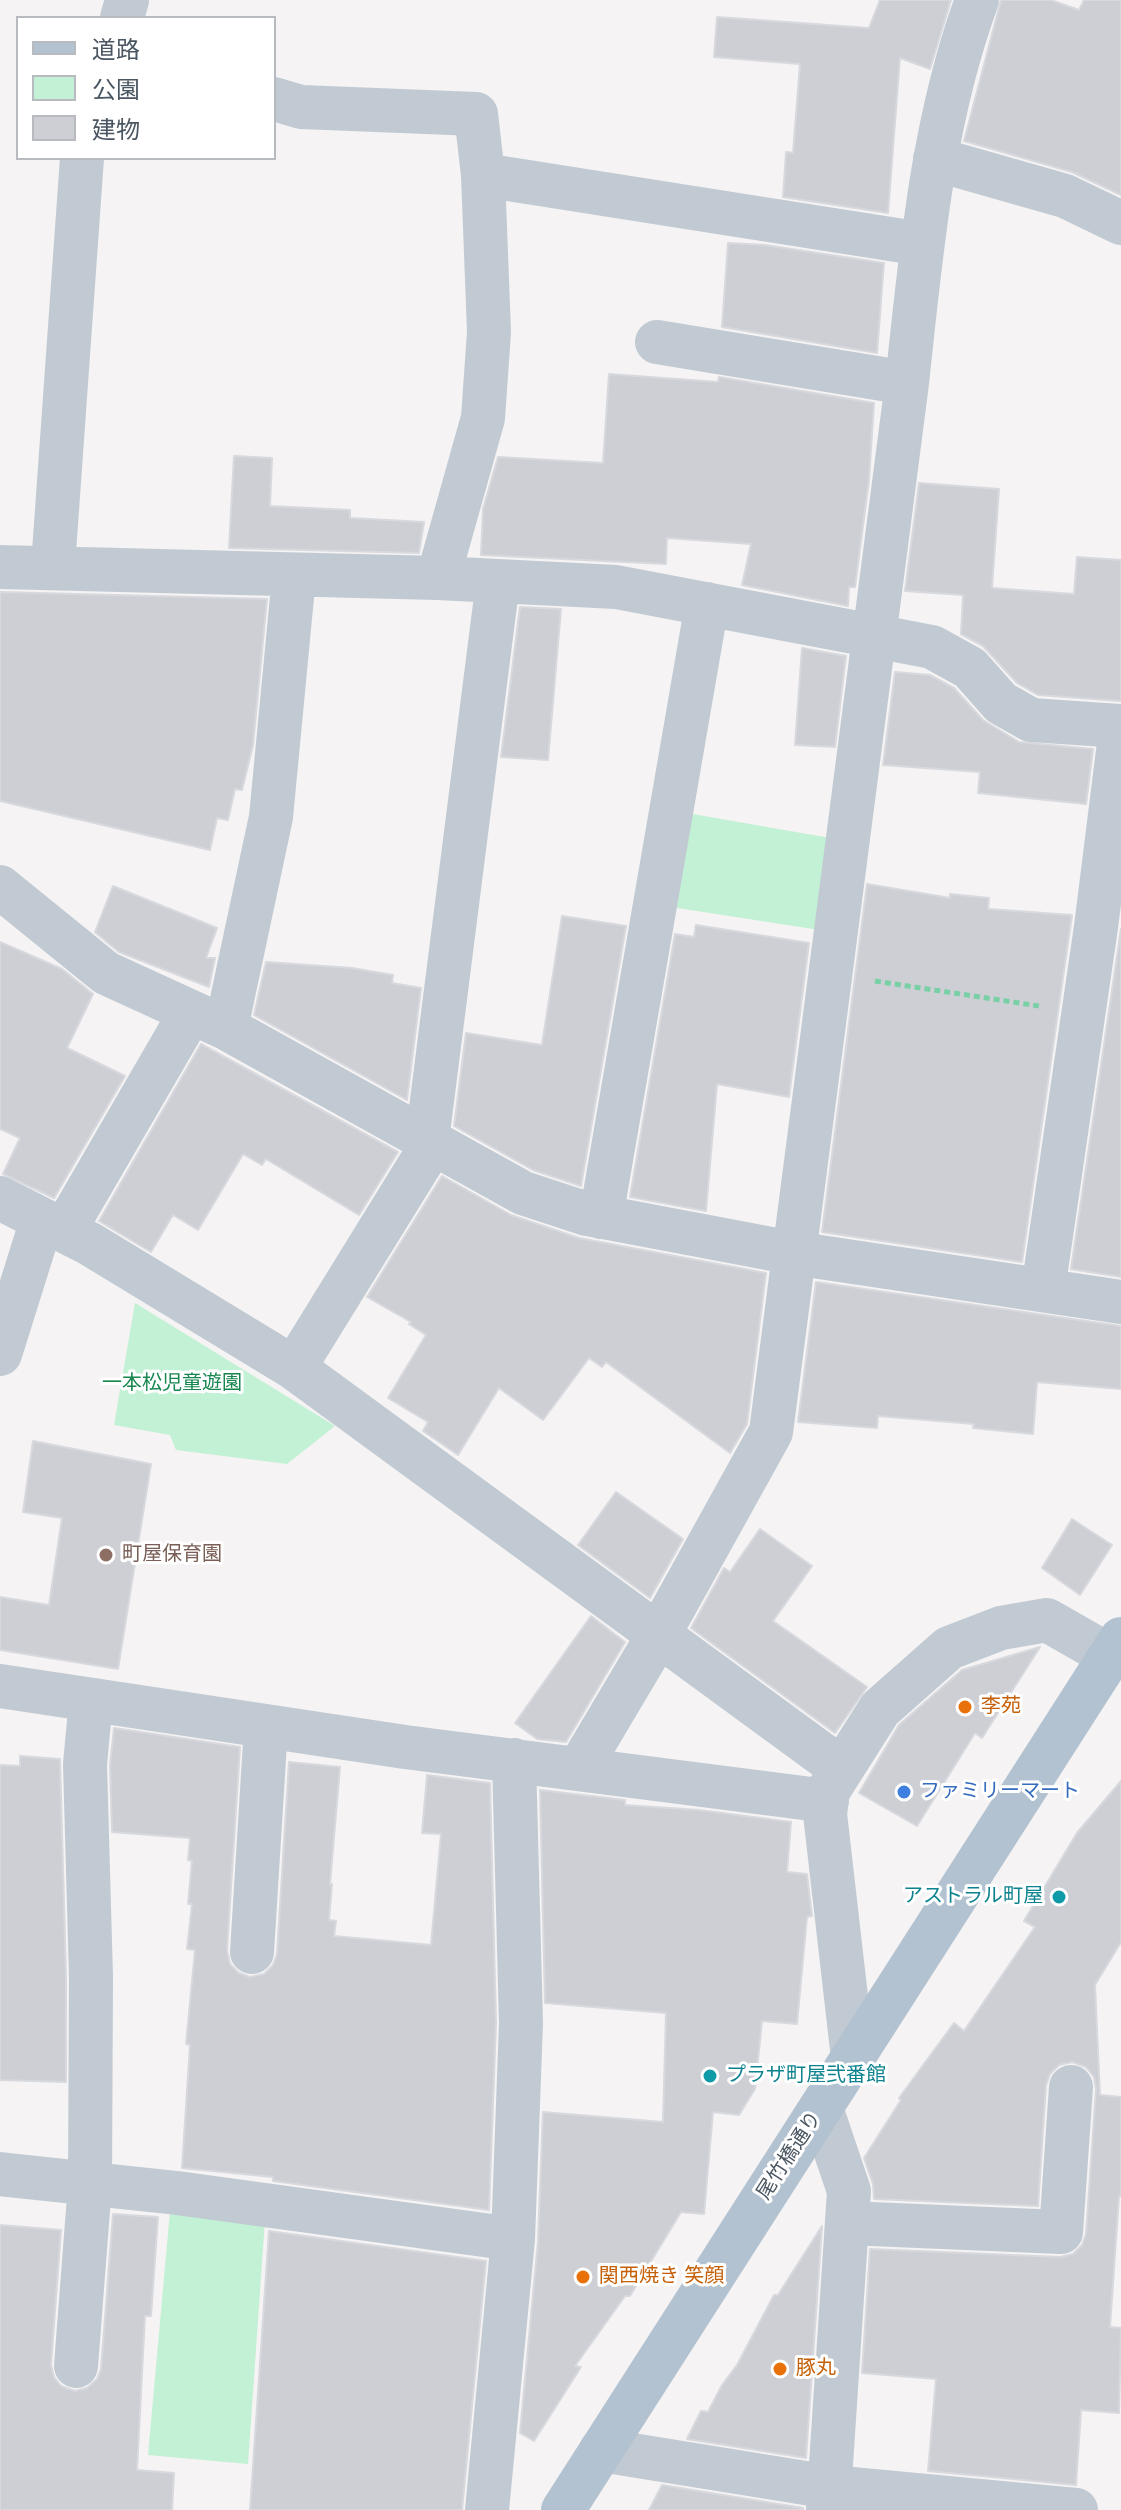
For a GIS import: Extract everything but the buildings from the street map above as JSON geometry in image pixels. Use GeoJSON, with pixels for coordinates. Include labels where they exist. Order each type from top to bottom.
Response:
{"type":"FeatureCollection","features":[{"type":"Feature","properties":{"kind":"main road","name":"尾竹橋通り"},"geometry":{"type":"LineString","coordinates":[[563,2510],[1116,1648]]}},
{"type":"Feature","properties":{"kind":"street"},"geometry":{"type":"LineString","coordinates":[[580,1767],[659,1634],[771,1432],[907,383],[922,244],[939,130],[961,45],[977,0]]}},
{"type":"Feature","properties":{"kind":"street"},"geometry":{"type":"LineString","coordinates":[[276,100],[301,107],[476,114],[483,175],[489,332],[483,418],[438,578]]}},
{"type":"Feature","properties":{"kind":"street"},"geometry":{"type":"LineString","coordinates":[[935,159],[1065,196],[1121,223]]}},
{"type":"Feature","properties":{"kind":"street"},"geometry":{"type":"LineString","coordinates":[[53,566],[82,160]]}},
{"type":"Feature","properties":{"kind":"street"},"geometry":{"type":"LineString","coordinates":[[483,175],[922,244]]}},
{"type":"Feature","properties":{"kind":"street"},"geometry":{"type":"LineString","coordinates":[[657,342],[907,383]]}},
{"type":"Feature","properties":{"kind":"street"},"geometry":{"type":"LineString","coordinates":[[0,567],[438,578],[616,587],[932,647],[970,668],[1001,703],[1031,720],[1121,726],[1096,927],[1043,1290]]}},
{"type":"Feature","properties":{"kind":"street"},"geometry":{"type":"LineString","coordinates":[[0,1354],[53,1226],[209,1020],[271,817],[294,576]]}},
{"type":"Feature","properties":{"kind":"street"},"geometry":{"type":"LineString","coordinates":[[294,1368],[430,1141],[498,581]]}},
{"type":"Feature","properties":{"kind":"street"},"geometry":{"type":"LineString","coordinates":[[601,1217],[707,604]]}},
{"type":"Feature","properties":{"kind":"street"},"geometry":{"type":"LineString","coordinates":[[0,887],[106,973],[209,1020],[523,1193],[601,1217],[793,1253],[1121,1302]]}},
{"type":"Feature","properties":{"kind":"street"},"geometry":{"type":"LineString","coordinates":[[0,1198],[90,1244],[294,1368],[659,1634],[835,1785]]}},
{"type":"Feature","properties":{"kind":"street"},"geometry":{"type":"LineString","coordinates":[[853,2058],[825,1814],[835,1785],[880,1709],[949,1648],[1001,1628],[1047,1620],[1116,1648]]}},
{"type":"Feature","properties":{"kind":"street"},"geometry":{"type":"LineString","coordinates":[[0,1686],[405,1747],[514,1760],[835,1785]]}},
{"type":"Feature","properties":{"kind":"street"},"geometry":{"type":"LineString","coordinates":[[76,2366],[90,2184],[91,1977],[85,1764],[91,1700]]}},
{"type":"Feature","properties":{"kind":"street"},"geometry":{"type":"LineString","coordinates":[[252,1952],[266,1726]]}},
{"type":"Feature","properties":{"kind":"street"},"geometry":{"type":"LineString","coordinates":[[487,2510],[513,2239],[521,2023],[514,1760]]}},
{"type":"Feature","properties":{"kind":"street"},"geometry":{"type":"LineString","coordinates":[[847,2223],[1061,2232],[1071,2087]]}},
{"type":"Feature","properties":{"kind":"street"},"geometry":{"type":"LineString","coordinates":[[821,2108],[849,2191],[829,2499]]}},
{"type":"Feature","properties":{"kind":"street"},"geometry":{"type":"LineString","coordinates":[[0,2174],[513,2239]]}},
{"type":"Feature","properties":{"kind":"street"},"geometry":{"type":"LineString","coordinates":[[601,2450],[829,2499],[1076,2510]]}},
{"type":"Feature","properties":{"kind":"path"},"geometry":{"type":"LineString","coordinates":[[831,974],[1083,1013]]}},
{"type":"Feature","properties":{"kind":"green space"},"geometry":{"type":"Polygon","coordinates":[[[687,813],[836,839],[826,931],[671,907],[687,813]]]}},
{"type":"Feature","properties":{"kind":"green space","name":"一本松児童遊園"},"geometry":{"type":"Polygon","coordinates":[[[135,1303],[335,1426],[287,1464],[176,1450],[170,1435],[114,1425],[135,1303]]]}},
{"type":"Feature","properties":{"kind":"green space"},"geometry":{"type":"Polygon","coordinates":[[[170,2211],[265,2220],[248,2464],[148,2455],[170,2211]]]}},
{"type":"Feature","properties":{"kind":"place","name":"町屋保育園"},"geometry":{"type":"Point","coordinates":[106,1555]}},
{"type":"Feature","properties":{"kind":"place","name":"李苑"},"geometry":{"type":"Point","coordinates":[965,1707]}},
{"type":"Feature","properties":{"kind":"place","name":"ファミリーマート"},"geometry":{"type":"Point","coordinates":[904,1792]}},
{"type":"Feature","properties":{"kind":"place","name":"アストラル町屋"},"geometry":{"type":"Point","coordinates":[1059,1897]}},
{"type":"Feature","properties":{"kind":"place","name":"プラザ町屋弐番館"},"geometry":{"type":"Point","coordinates":[710,2076]}},
{"type":"Feature","properties":{"kind":"place","name":"関西焼き 笑顔"},"geometry":{"type":"Point","coordinates":[583,2277]}},
{"type":"Feature","properties":{"kind":"place","name":"豚丸"},"geometry":{"type":"Point","coordinates":[780,2369]}}]}
